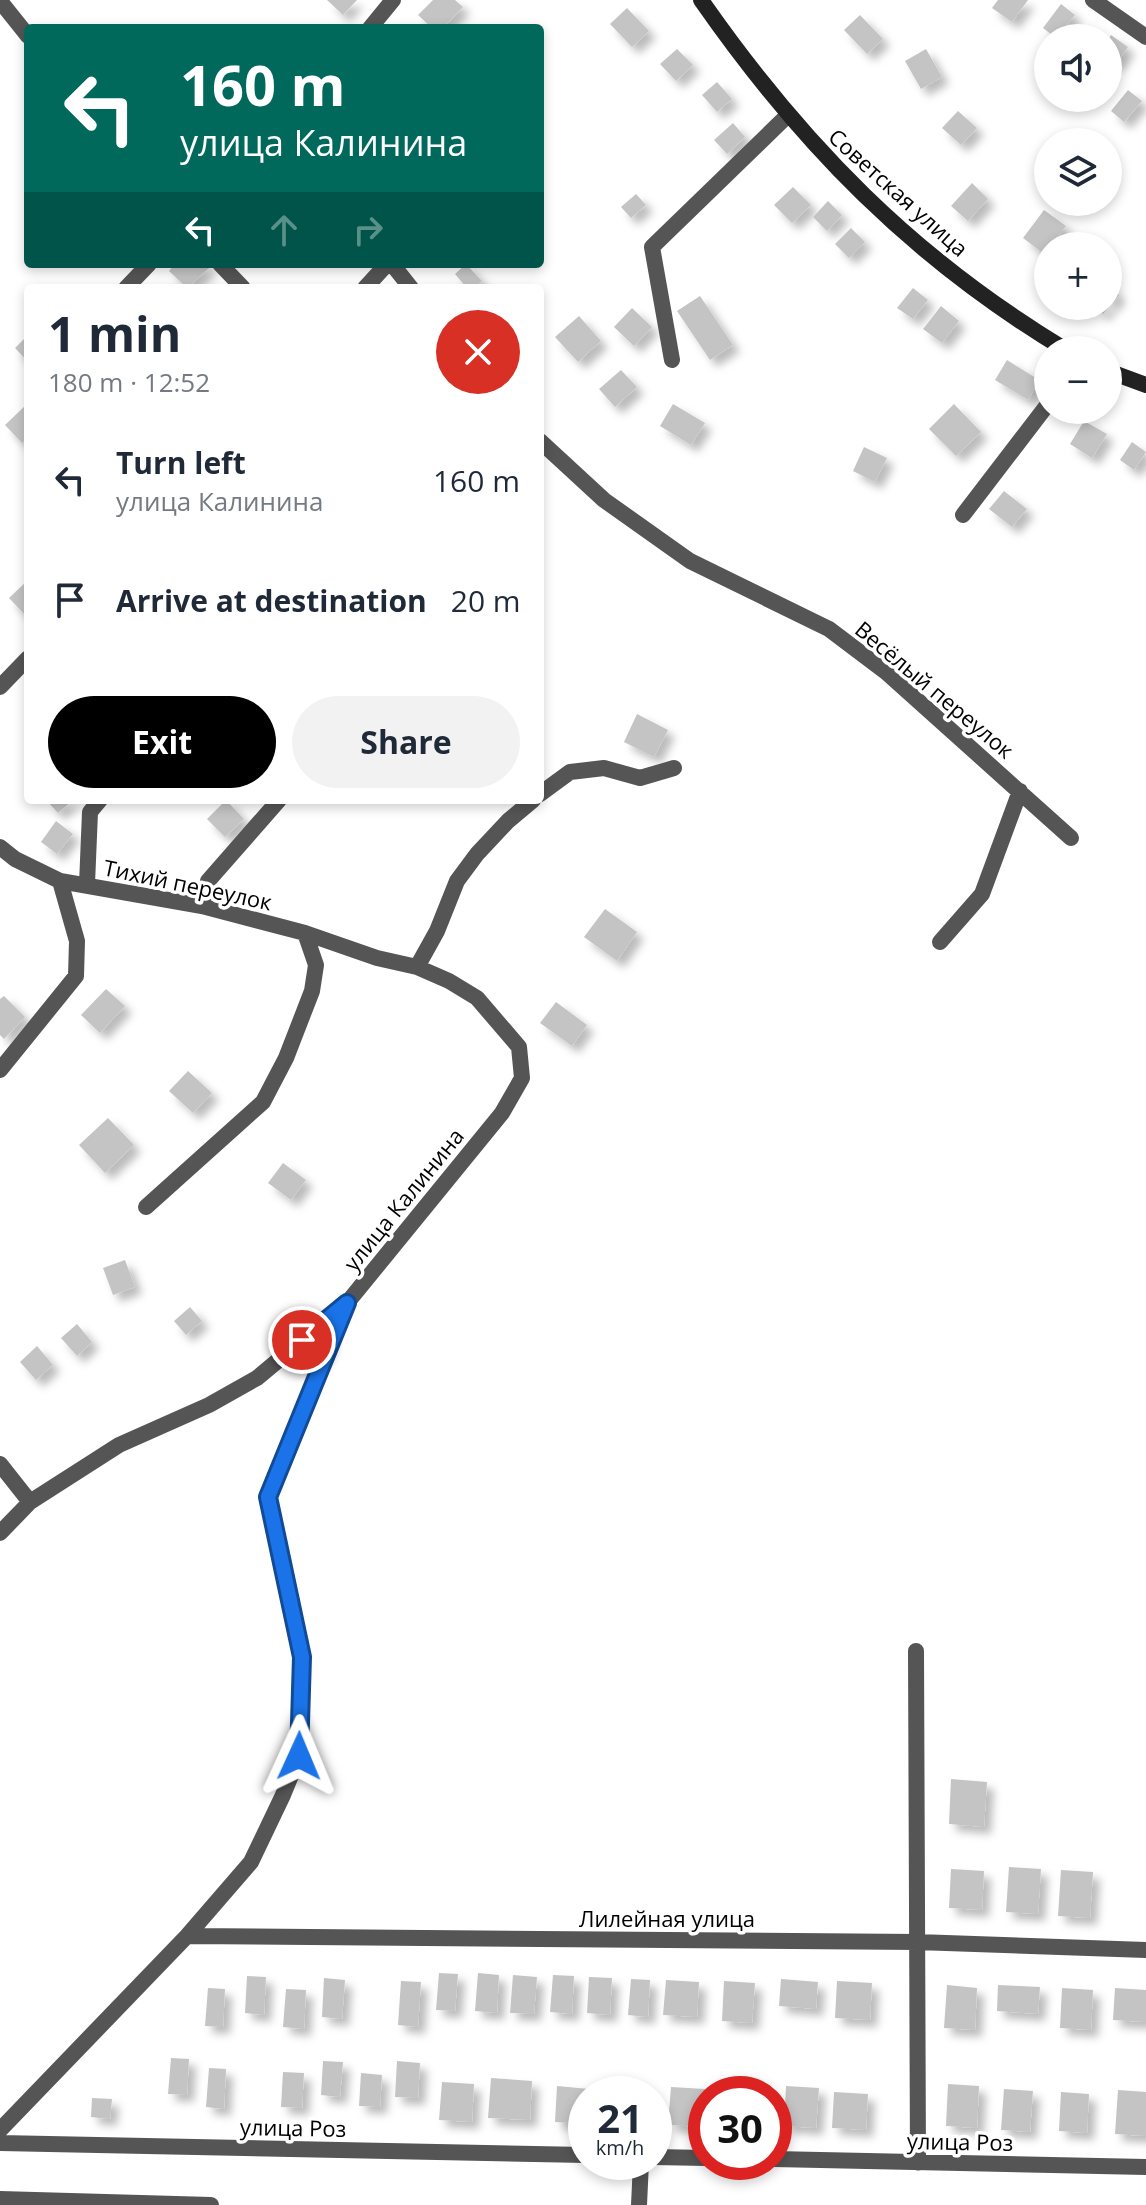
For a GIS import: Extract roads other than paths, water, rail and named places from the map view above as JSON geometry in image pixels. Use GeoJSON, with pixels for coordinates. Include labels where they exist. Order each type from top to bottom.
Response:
{"type":"FeatureCollection","features":[{"type":"Feature","properties":{"kind":"main road","name":"Советская улица"},"geometry":{"type":"LineString","coordinates":[[701,0],[742,59],[810,142],[862,195],[918,246],[1042,336]]}},
{"type":"Feature","properties":{"kind":"main road"},"geometry":{"type":"LineString","coordinates":[[1122,378],[1146,385]]}},
{"type":"Feature","properties":{"kind":"street"},"geometry":{"type":"LineString","coordinates":[[373,24],[393,0]]}},
{"type":"Feature","properties":{"kind":"street"},"geometry":{"type":"LineString","coordinates":[[1093,0],[1146,37]]}},
{"type":"Feature","properties":{"kind":"street"},"geometry":{"type":"LineString","coordinates":[[0,1],[24,31]]}},
{"type":"Feature","properties":{"kind":"street"},"geometry":{"type":"LineString","coordinates":[[672,360],[652,247],[788,115]]}},
{"type":"Feature","properties":{"kind":"street"},"geometry":{"type":"LineString","coordinates":[[130,284],[145,268]]}},
{"type":"Feature","properties":{"kind":"street"},"geometry":{"type":"LineString","coordinates":[[224,268],[239,284]]}},
{"type":"Feature","properties":{"kind":"street"},"geometry":{"type":"LineString","coordinates":[[369,284],[386,268]]}},
{"type":"Feature","properties":{"kind":"street"},"geometry":{"type":"LineString","coordinates":[[394,268],[408,284]]}},
{"type":"Feature","properties":{"kind":"street"},"geometry":{"type":"LineString","coordinates":[[963,515],[1034,422]]}},
{"type":"Feature","properties":{"kind":"street","name":"Весёлый переулок"},"geometry":{"type":"LineString","coordinates":[[544,445],[604,500],[690,561],[829,629],[886,672],[1071,838]]}},
{"type":"Feature","properties":{"kind":"street"},"geometry":{"type":"LineString","coordinates":[[0,687],[24,662]]}},
{"type":"Feature","properties":{"kind":"street"},"geometry":{"type":"LineString","coordinates":[[544,791],[570,772],[604,768],[640,778],[674,768]]}},
{"type":"Feature","properties":{"kind":"street"},"geometry":{"type":"LineString","coordinates":[[940,942],[982,894],[1020,791]]}},
{"type":"Feature","properties":{"kind":"street"},"geometry":{"type":"LineString","coordinates":[[87,884],[90,812],[97,804]]}},
{"type":"Feature","properties":{"kind":"street"},"geometry":{"type":"LineString","coordinates":[[202,906],[208,881],[275,804]]}},
{"type":"Feature","properties":{"kind":"street"},"geometry":{"type":"LineString","coordinates":[[417,967],[437,931],[457,881],[477,854],[528,804]]}},
{"type":"Feature","properties":{"kind":"street","name":"Тихий переулок"},"geometry":{"type":"LineString","coordinates":[[0,847],[15,859],[60,881],[202,906],[417,967],[477,998],[519,1047]]}},
{"type":"Feature","properties":{"kind":"street"},"geometry":{"type":"LineString","coordinates":[[0,1070],[76,976],[77,941],[60,881]]}},
{"type":"Feature","properties":{"kind":"street"},"geometry":{"type":"LineString","coordinates":[[146,1207],[263,1102],[286,1058],[312,991],[316,965],[305,933]]}},
{"type":"Feature","properties":{"kind":"street","name":"улица Калинина"},"geometry":{"type":"LineString","coordinates":[[0,1533],[30,1502],[119,1445],[209,1405],[257,1378],[347,1303],[502,1113],[522,1078],[519,1047]]}},
{"type":"Feature","properties":{"kind":"street"},"geometry":{"type":"LineString","coordinates":[[0,2130],[187,1936],[251,1862],[274,1816],[299,1756],[302,1657],[268,1497],[347,1303]]}},
{"type":"Feature","properties":{"kind":"street"},"geometry":{"type":"LineString","coordinates":[[0,1464],[30,1502]]}},
{"type":"Feature","properties":{"kind":"street"},"geometry":{"type":"LineString","coordinates":[[916,1651],[918,2163]]}},
{"type":"Feature","properties":{"kind":"street","name":"Лилейная улица"},"geometry":{"type":"LineString","coordinates":[[187,1936],[917,1942],[1146,1950]]}},
{"type":"Feature","properties":{"kind":"street","name":"улица Роз"},"geometry":{"type":"LineString","coordinates":[[0,2143],[568,2155]]}},
{"type":"Feature","properties":{"kind":"street","name":"улица Роз"},"geometry":{"type":"LineString","coordinates":[[792,2160],[1146,2167]]}},
{"type":"Feature","properties":{"kind":"street"},"geometry":{"type":"LineString","coordinates":[[639,2205],[640,2180]]}},
{"type":"Feature","properties":{"kind":"street"},"geometry":{"type":"LineString","coordinates":[[0,2199],[211,2205]]}}]}
